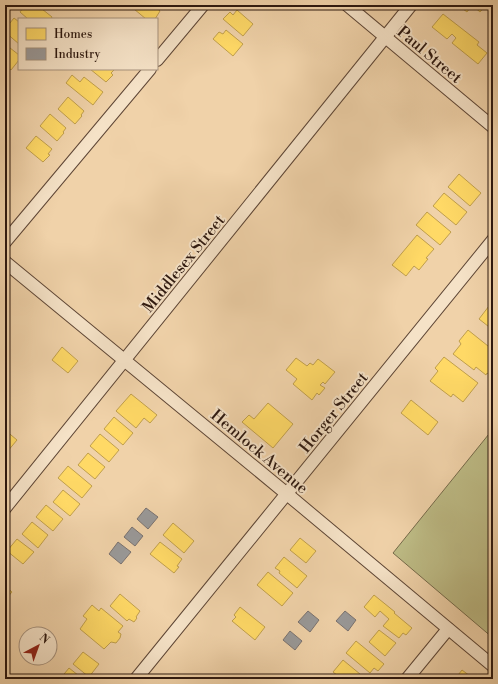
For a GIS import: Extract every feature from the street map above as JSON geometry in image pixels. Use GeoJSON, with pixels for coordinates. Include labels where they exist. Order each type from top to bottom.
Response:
{"type":"FeatureCollection","features":[{"type":"Feature","properties":{"kind":"street"},"geometry":{"type":"LineString","coordinates":[[158,59],[203,5]]}},
{"type":"Feature","properties":{"kind":"street","name":"Paul Street"},"geometry":{"type":"LineString","coordinates":[[347,5],[493,127]]}},
{"type":"Feature","properties":{"kind":"street","name":"Middlesex Street"},"geometry":{"type":"LineString","coordinates":[[5,508],[386,38],[411,5]]}},
{"type":"Feature","properties":{"kind":"street"},"geometry":{"type":"LineString","coordinates":[[5,242],[149,70]]}},
{"type":"Feature","properties":{"kind":"street","name":"Horger Street"},"geometry":{"type":"LineString","coordinates":[[136,679],[493,240]]}},
{"type":"Feature","properties":{"kind":"street","name":"Hemlock Avenue"},"geometry":{"type":"LineString","coordinates":[[5,262],[493,666]]}},
{"type":"Feature","properties":{"kind":"street"},"geometry":{"type":"LineString","coordinates":[[407,679],[448,629]]}},
{"type":"Feature","properties":{"kind":"shaded area"},"geometry":{"type":"Polygon","coordinates":[[[493,429],[493,638],[393,553],[493,429]]]}},
{"type":"Feature","properties":{"kind":"building: Homes"},"geometry":{"type":"Polygon","coordinates":[[[25,5],[37,5],[52,17],[27,18],[20,12],[25,5]]]}},
{"type":"Feature","properties":{"kind":"building: Homes"},"geometry":{"type":"Polygon","coordinates":[[[51,5],[61,5],[57,10],[51,5]]]}},
{"type":"Feature","properties":{"kind":"building: Homes"},"geometry":{"type":"Polygon","coordinates":[[[137,5],[153,5],[160,11],[156,18],[145,18],[134,9],[137,5]]]}},
{"type":"Feature","properties":{"kind":"building: Homes"},"geometry":{"type":"Polygon","coordinates":[[[458,5],[472,5],[467,12],[458,5]]]}},
{"type":"Feature","properties":{"kind":"building: Homes"},"geometry":{"type":"Polygon","coordinates":[[[472,5],[486,5],[480,12],[472,5]]]}},
{"type":"Feature","properties":{"kind":"building: Homes"},"geometry":{"type":"Polygon","coordinates":[[[237,10],[253,24],[243,36],[223,19],[230,12],[233,15],[237,10]]]}},
{"type":"Feature","properties":{"kind":"building: Homes"},"geometry":{"type":"Polygon","coordinates":[[[443,14],[479,42],[477,45],[487,53],[478,64],[452,43],[456,38],[452,34],[447,39],[432,27],[443,14]]]}},
{"type":"Feature","properties":{"kind":"building: Homes"},"geometry":{"type":"Polygon","coordinates":[[[14,18],[18,21],[18,43],[5,32],[5,29],[14,18]]]}},
{"type":"Feature","properties":{"kind":"building: Homes"},"geometry":{"type":"Polygon","coordinates":[[[226,30],[243,44],[233,56],[213,39],[219,32],[223,34],[226,30]]]}},
{"type":"Feature","properties":{"kind":"building: Homes"},"geometry":{"type":"Polygon","coordinates":[[[5,44],[18,54],[18,61],[11,70],[5,65],[5,44]]]}},
{"type":"Feature","properties":{"kind":"building: Homes"},"geometry":{"type":"Polygon","coordinates":[[[91,70],[114,70],[111,73],[113,75],[106,82],[91,70]]]}},
{"type":"Feature","properties":{"kind":"building: Homes"},"geometry":{"type":"Polygon","coordinates":[[[72,75],[80,82],[84,77],[103,92],[93,105],[66,83],[72,75]]]}},
{"type":"Feature","properties":{"kind":"building: Homes"},"geometry":{"type":"Polygon","coordinates":[[[68,97],[84,111],[81,115],[82,116],[75,124],[58,109],[68,97]]]}},
{"type":"Feature","properties":{"kind":"building: Homes"},"geometry":{"type":"Polygon","coordinates":[[[50,114],[66,128],[63,132],[64,133],[57,141],[40,126],[50,114]]]}},
{"type":"Feature","properties":{"kind":"building: Homes"},"geometry":{"type":"Polygon","coordinates":[[[36,136],[52,149],[48,154],[50,155],[43,162],[26,148],[36,136]]]}},
{"type":"Feature","properties":{"kind":"building: Homes"},"geometry":{"type":"Polygon","coordinates":[[[459,174],[481,193],[470,206],[448,187],[459,174]]]}},
{"type":"Feature","properties":{"kind":"building: Homes"},"geometry":{"type":"Polygon","coordinates":[[[444,193],[467,212],[456,225],[433,206],[444,193]]]}},
{"type":"Feature","properties":{"kind":"building: Homes"},"geometry":{"type":"Polygon","coordinates":[[[427,212],[451,232],[440,245],[416,225],[427,212]]]}},
{"type":"Feature","properties":{"kind":"building: Homes"},"geometry":{"type":"Polygon","coordinates":[[[417,235],[434,249],[426,258],[428,259],[419,270],[414,266],[406,276],[392,265],[417,235]]]}},
{"type":"Feature","properties":{"kind":"building: Homes"},"geometry":{"type":"Polygon","coordinates":[[[489,306],[493,309],[493,330],[479,319],[489,306]]]}},
{"type":"Feature","properties":{"kind":"building: Homes"},"geometry":{"type":"Polygon","coordinates":[[[468,330],[493,350],[493,378],[487,373],[486,375],[476,367],[474,370],[453,354],[461,344],[459,341],[468,330]]]}},
{"type":"Feature","properties":{"kind":"building: Homes"},"geometry":{"type":"Polygon","coordinates":[[[62,347],[78,361],[68,373],[52,360],[62,347]]]}},
{"type":"Feature","properties":{"kind":"building: Homes"},"geometry":{"type":"Polygon","coordinates":[[[444,357],[478,383],[463,402],[453,394],[451,397],[430,381],[438,371],[435,368],[444,357]]]}},
{"type":"Feature","properties":{"kind":"building: Homes"},"geometry":{"type":"Polygon","coordinates":[[[296,358],[307,366],[310,363],[313,365],[318,359],[335,372],[325,384],[323,382],[320,385],[325,388],[319,395],[317,393],[312,400],[293,384],[297,379],[286,370],[296,358]]]}},
{"type":"Feature","properties":{"kind":"building: Homes"},"geometry":{"type":"Polygon","coordinates":[[[131,394],[157,415],[150,423],[144,418],[136,428],[116,411],[131,394]]]}},
{"type":"Feature","properties":{"kind":"building: Homes"},"geometry":{"type":"Polygon","coordinates":[[[411,400],[438,422],[428,435],[401,413],[411,400]]]}},
{"type":"Feature","properties":{"kind":"building: Homes"},"geometry":{"type":"Polygon","coordinates":[[[268,403],[293,424],[273,448],[242,422],[249,415],[254,419],[268,403]]]}},
{"type":"Feature","properties":{"kind":"building: Homes"},"geometry":{"type":"Polygon","coordinates":[[[114,417],[133,433],[123,445],[104,429],[114,417]]]}},
{"type":"Feature","properties":{"kind":"building: Homes"},"geometry":{"type":"Polygon","coordinates":[[[5,430],[17,440],[7,452],[5,450],[5,430]]]}},
{"type":"Feature","properties":{"kind":"building: Homes"},"geometry":{"type":"Polygon","coordinates":[[[100,434],[119,450],[109,462],[90,446],[100,434]]]}},
{"type":"Feature","properties":{"kind":"building: Homes"},"geometry":{"type":"Polygon","coordinates":[[[88,453],[105,467],[95,479],[78,465],[88,453]]]}},
{"type":"Feature","properties":{"kind":"building: Homes"},"geometry":{"type":"Polygon","coordinates":[[[68,466],[92,486],[82,498],[58,478],[68,466]]]}},
{"type":"Feature","properties":{"kind":"building: Homes"},"geometry":{"type":"Polygon","coordinates":[[[63,490],[80,504],[70,516],[53,502],[63,490]]]}},
{"type":"Feature","properties":{"kind":"building: Homes"},"geometry":{"type":"Polygon","coordinates":[[[46,505],[63,519],[53,531],[36,517],[46,505]]]}},
{"type":"Feature","properties":{"kind":"building: Homes"},"geometry":{"type":"Polygon","coordinates":[[[32,522],[48,535],[38,548],[22,534],[32,522]]]}},
{"type":"Feature","properties":{"kind":"building: Homes"},"geometry":{"type":"Polygon","coordinates":[[[173,523],[194,541],[184,553],[163,535],[173,523]]]}},
{"type":"Feature","properties":{"kind":"building: Homes"},"geometry":{"type":"Polygon","coordinates":[[[300,538],[316,551],[306,563],[290,550],[300,538]]]}},
{"type":"Feature","properties":{"kind":"building: Homes"},"geometry":{"type":"Polygon","coordinates":[[[17,539],[34,552],[23,564],[7,551],[17,539]]]}},
{"type":"Feature","properties":{"kind":"building: Homes"},"geometry":{"type":"Polygon","coordinates":[[[160,542],[182,559],[177,566],[179,567],[174,573],[150,554],[160,542]]]}},
{"type":"Feature","properties":{"kind":"building: Homes"},"geometry":{"type":"Polygon","coordinates":[[[284,557],[307,576],[297,588],[275,568],[284,557]]]}},
{"type":"Feature","properties":{"kind":"building: Homes"},"geometry":{"type":"Polygon","coordinates":[[[268,572],[293,593],[282,606],[257,585],[268,572]]]}},
{"type":"Feature","properties":{"kind":"building: Homes"},"geometry":{"type":"Polygon","coordinates":[[[5,586],[12,592],[5,600],[5,586]]]}},
{"type":"Feature","properties":{"kind":"building: Homes"},"geometry":{"type":"Polygon","coordinates":[[[120,594],[140,611],[134,622],[129,619],[127,621],[110,606],[120,594]]]}},
{"type":"Feature","properties":{"kind":"building: Homes"},"geometry":{"type":"Polygon","coordinates":[[[374,595],[412,628],[406,635],[403,633],[399,638],[383,626],[389,619],[380,611],[375,617],[364,607],[374,595]]]}},
{"type":"Feature","properties":{"kind":"building: Homes"},"geometry":{"type":"Polygon","coordinates":[[[92,605],[99,611],[101,608],[123,626],[118,632],[121,634],[116,643],[111,642],[104,649],[80,629],[87,619],[83,616],[92,605]]]}},
{"type":"Feature","properties":{"kind":"building: Homes"},"geometry":{"type":"Polygon","coordinates":[[[240,607],[265,627],[255,640],[232,621],[236,617],[234,615],[240,607]]]}},
{"type":"Feature","properties":{"kind":"building: Homes"},"geometry":{"type":"Polygon","coordinates":[[[379,630],[396,643],[385,656],[369,642],[379,630]]]}},
{"type":"Feature","properties":{"kind":"building: Homes"},"geometry":{"type":"Polygon","coordinates":[[[356,641],[384,664],[378,671],[374,668],[370,673],[346,653],[356,641]]]}},
{"type":"Feature","properties":{"kind":"building: Homes"},"geometry":{"type":"Polygon","coordinates":[[[83,652],[99,664],[89,677],[73,664],[83,652]]]}},
{"type":"Feature","properties":{"kind":"building: Homes"},"geometry":{"type":"Polygon","coordinates":[[[343,660],[366,679],[342,679],[333,672],[343,660]]]}},
{"type":"Feature","properties":{"kind":"building: Homes"},"geometry":{"type":"Polygon","coordinates":[[[69,668],[83,679],[60,679],[69,668]]]}},
{"type":"Feature","properties":{"kind":"building: Homes"},"geometry":{"type":"Polygon","coordinates":[[[462,670],[474,679],[455,679],[462,670]]]}},
{"type":"Feature","properties":{"kind":"building: Industry"},"geometry":{"type":"Polygon","coordinates":[[[146,508],[158,517],[148,529],[137,519],[146,508]]]}},
{"type":"Feature","properties":{"kind":"building: Industry"},"geometry":{"type":"Polygon","coordinates":[[[132,527],[143,536],[135,546],[124,537],[132,527]]]}},
{"type":"Feature","properties":{"kind":"building: Industry"},"geometry":{"type":"Polygon","coordinates":[[[118,542],[131,552],[121,564],[109,554],[118,542]]]}},
{"type":"Feature","properties":{"kind":"building: Industry"},"geometry":{"type":"Polygon","coordinates":[[[308,611],[319,620],[310,632],[298,622],[308,611]]]}},
{"type":"Feature","properties":{"kind":"building: Industry"},"geometry":{"type":"Polygon","coordinates":[[[345,611],[356,620],[348,631],[336,621],[345,611]]]}},
{"type":"Feature","properties":{"kind":"building: Industry"},"geometry":{"type":"Polygon","coordinates":[[[290,631],[302,641],[295,650],[283,640],[290,631]]]}}]}
